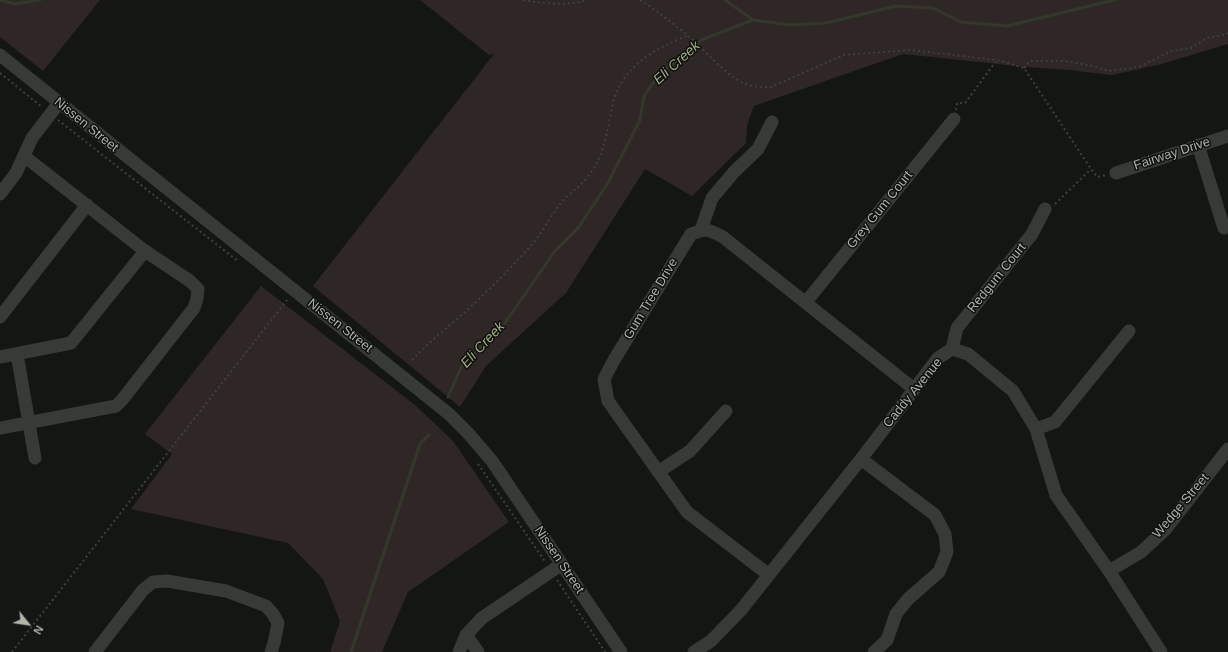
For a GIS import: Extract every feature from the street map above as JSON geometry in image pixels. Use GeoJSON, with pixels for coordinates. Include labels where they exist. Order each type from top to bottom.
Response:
{"type":"FeatureCollection","features":[{"type":"Feature","properties":{"kind":"street","name":"Nissen Street"},"geometry":{"type":"LineString","coordinates":[[0,55],[449,414],[492,461],[621,652]]}},
{"type":"Feature","properties":{"kind":"street"},"geometry":{"type":"LineString","coordinates":[[0,194],[16,173],[32,138],[59,103]]}},
{"type":"Feature","properties":{"kind":"street","name":"Grey Gum Court"},"geometry":{"type":"LineString","coordinates":[[806,302],[954,119]]}},
{"type":"Feature","properties":{"kind":"street"},"geometry":{"type":"LineString","coordinates":[[772,122],[758,149],[734,172],[712,198],[701,230],[710,230],[723,237],[914,389]]}},
{"type":"Feature","properties":{"kind":"street","name":"Fairway Drive"},"geometry":{"type":"LineString","coordinates":[[1116,173],[1228,136]]}},
{"type":"Feature","properties":{"kind":"street"},"geometry":{"type":"LineString","coordinates":[[1198,145],[1224,228]]}},
{"type":"Feature","properties":{"kind":"street"},"geometry":{"type":"LineString","coordinates":[[0,428],[116,406],[194,308],[198,289],[190,281],[145,251],[24,156]]}},
{"type":"Feature","properties":{"kind":"street"},"geometry":{"type":"LineString","coordinates":[[0,317],[87,205]]}},
{"type":"Feature","properties":{"kind":"street","name":"Redgum Court"},"geometry":{"type":"LineString","coordinates":[[952,349],[957,328],[1032,234],[1045,209]]}},
{"type":"Feature","properties":{"kind":"street","name":"Gum Tree Drive"},"geometry":{"type":"LineString","coordinates":[[701,230],[691,234],[614,360],[604,379],[608,400],[687,512],[769,575]]}},
{"type":"Feature","properties":{"kind":"street"},"geometry":{"type":"LineString","coordinates":[[0,357],[71,343],[145,251]]}},
{"type":"Feature","properties":{"kind":"street"},"geometry":{"type":"LineString","coordinates":[[1036,429],[1055,422],[1129,330]]}},
{"type":"Feature","properties":{"kind":"street","name":"Caddy Avenue"},"geometry":{"type":"LineString","coordinates":[[694,652],[710,641],[741,610],[861,459],[938,358],[952,349],[968,354],[1012,392],[1036,429],[1056,495],[1161,652]]}},
{"type":"Feature","properties":{"kind":"street"},"geometry":{"type":"LineString","coordinates":[[17,354],[30,422],[35,458]]}},
{"type":"Feature","properties":{"kind":"street"},"geometry":{"type":"LineString","coordinates":[[658,472],[690,451],[726,411]]}},
{"type":"Feature","properties":{"kind":"street","name":"Wedge Street"},"geometry":{"type":"LineString","coordinates":[[1108,571],[1141,552],[1165,530],[1228,449]]}},
{"type":"Feature","properties":{"kind":"street"},"geometry":{"type":"LineString","coordinates":[[861,459],[936,515],[945,534],[947,552],[939,572],[908,599],[896,614],[886,640],[874,652]]}},
{"type":"Feature","properties":{"kind":"street"},"geometry":{"type":"LineString","coordinates":[[459,652],[466,635],[482,618],[562,564]]}},
{"type":"Feature","properties":{"kind":"street"},"geometry":{"type":"LineString","coordinates":[[95,652],[143,590],[153,582],[167,581],[226,591],[266,606],[274,614],[278,623],[271,652]]}},
{"type":"Feature","properties":{"kind":"street"},"geometry":{"type":"LineString","coordinates":[[466,635],[478,652]]}},
{"type":"Feature","properties":{"kind":"path"},"geometry":{"type":"LineString","coordinates":[[523,0],[546,4],[577,3],[588,0]]}},
{"type":"Feature","properties":{"kind":"path"},"geometry":{"type":"LineString","coordinates":[[640,0],[655,9],[693,40],[737,80],[750,86],[771,86],[844,55],[910,50],[997,60],[1024,68],[1097,177],[1116,173]]}},
{"type":"Feature","properties":{"kind":"path"},"geometry":{"type":"LineString","coordinates":[[1024,68],[1030,61],[1065,61],[1093,66],[1108,71],[1139,67],[1171,51],[1191,48],[1207,38],[1228,33]]}},
{"type":"Feature","properties":{"kind":"path"},"geometry":{"type":"LineString","coordinates":[[412,360],[475,303],[512,266],[544,230],[562,202],[579,186],[594,168],[608,133],[612,105],[620,85],[633,67],[669,43],[688,36]]}},
{"type":"Feature","properties":{"kind":"path"},"geometry":{"type":"LineString","coordinates":[[954,119],[957,104],[965,102],[997,60]]}},
{"type":"Feature","properties":{"kind":"path"},"geometry":{"type":"LineString","coordinates":[[0,73],[239,262]]}},
{"type":"Feature","properties":{"kind":"path"},"geometry":{"type":"LineString","coordinates":[[1045,209],[1056,204],[1091,169]]}},
{"type":"Feature","properties":{"kind":"path"},"geometry":{"type":"LineString","coordinates":[[12,652],[287,300]]}},
{"type":"Feature","properties":{"kind":"path"},"geometry":{"type":"LineString","coordinates":[[475,458],[501,497]]}},
{"type":"Feature","properties":{"kind":"shaded area"},"geometry":{"type":"Polygon","coordinates":[[[0,0],[100,0],[43,71],[0,37],[0,0]]]}},
{"type":"Feature","properties":{"kind":"shaded area"},"geometry":{"type":"Polygon","coordinates":[[[420,0],[1228,0],[1228,44],[1158,65],[1112,75],[903,54],[754,106],[747,125],[746,143],[692,196],[645,169],[566,293],[486,366],[460,407],[313,286],[494,54],[489,55],[420,0]]]}},
{"type":"Feature","properties":{"kind":"shaded area"},"geometry":{"type":"Polygon","coordinates":[[[261,286],[415,405],[453,441],[509,522],[408,592],[382,652],[330,652],[340,621],[323,579],[288,543],[131,509],[172,454],[145,434],[261,286]]]}},
{"type":"Feature","properties":{"kind":"waterway"},"geometry":{"type":"LineString","coordinates":[[0,0],[15,4],[40,0]]}},
{"type":"Feature","properties":{"kind":"waterway"},"geometry":{"type":"LineString","coordinates":[[725,0],[753,20]]}},
{"type":"Feature","properties":{"kind":"waterway","name":"Eli Creek"},"geometry":{"type":"LineString","coordinates":[[448,397],[462,365],[500,330],[555,251],[578,228],[608,183],[640,120],[644,96],[658,76],[701,40],[753,20],[790,25],[826,23],[896,6],[933,8],[961,22],[1007,26],[1114,0]]}},
{"type":"Feature","properties":{"kind":"waterway","name":"Eli Creek"},"geometry":{"type":"LineString","coordinates":[[351,652],[420,444],[429,435]]}}]}
